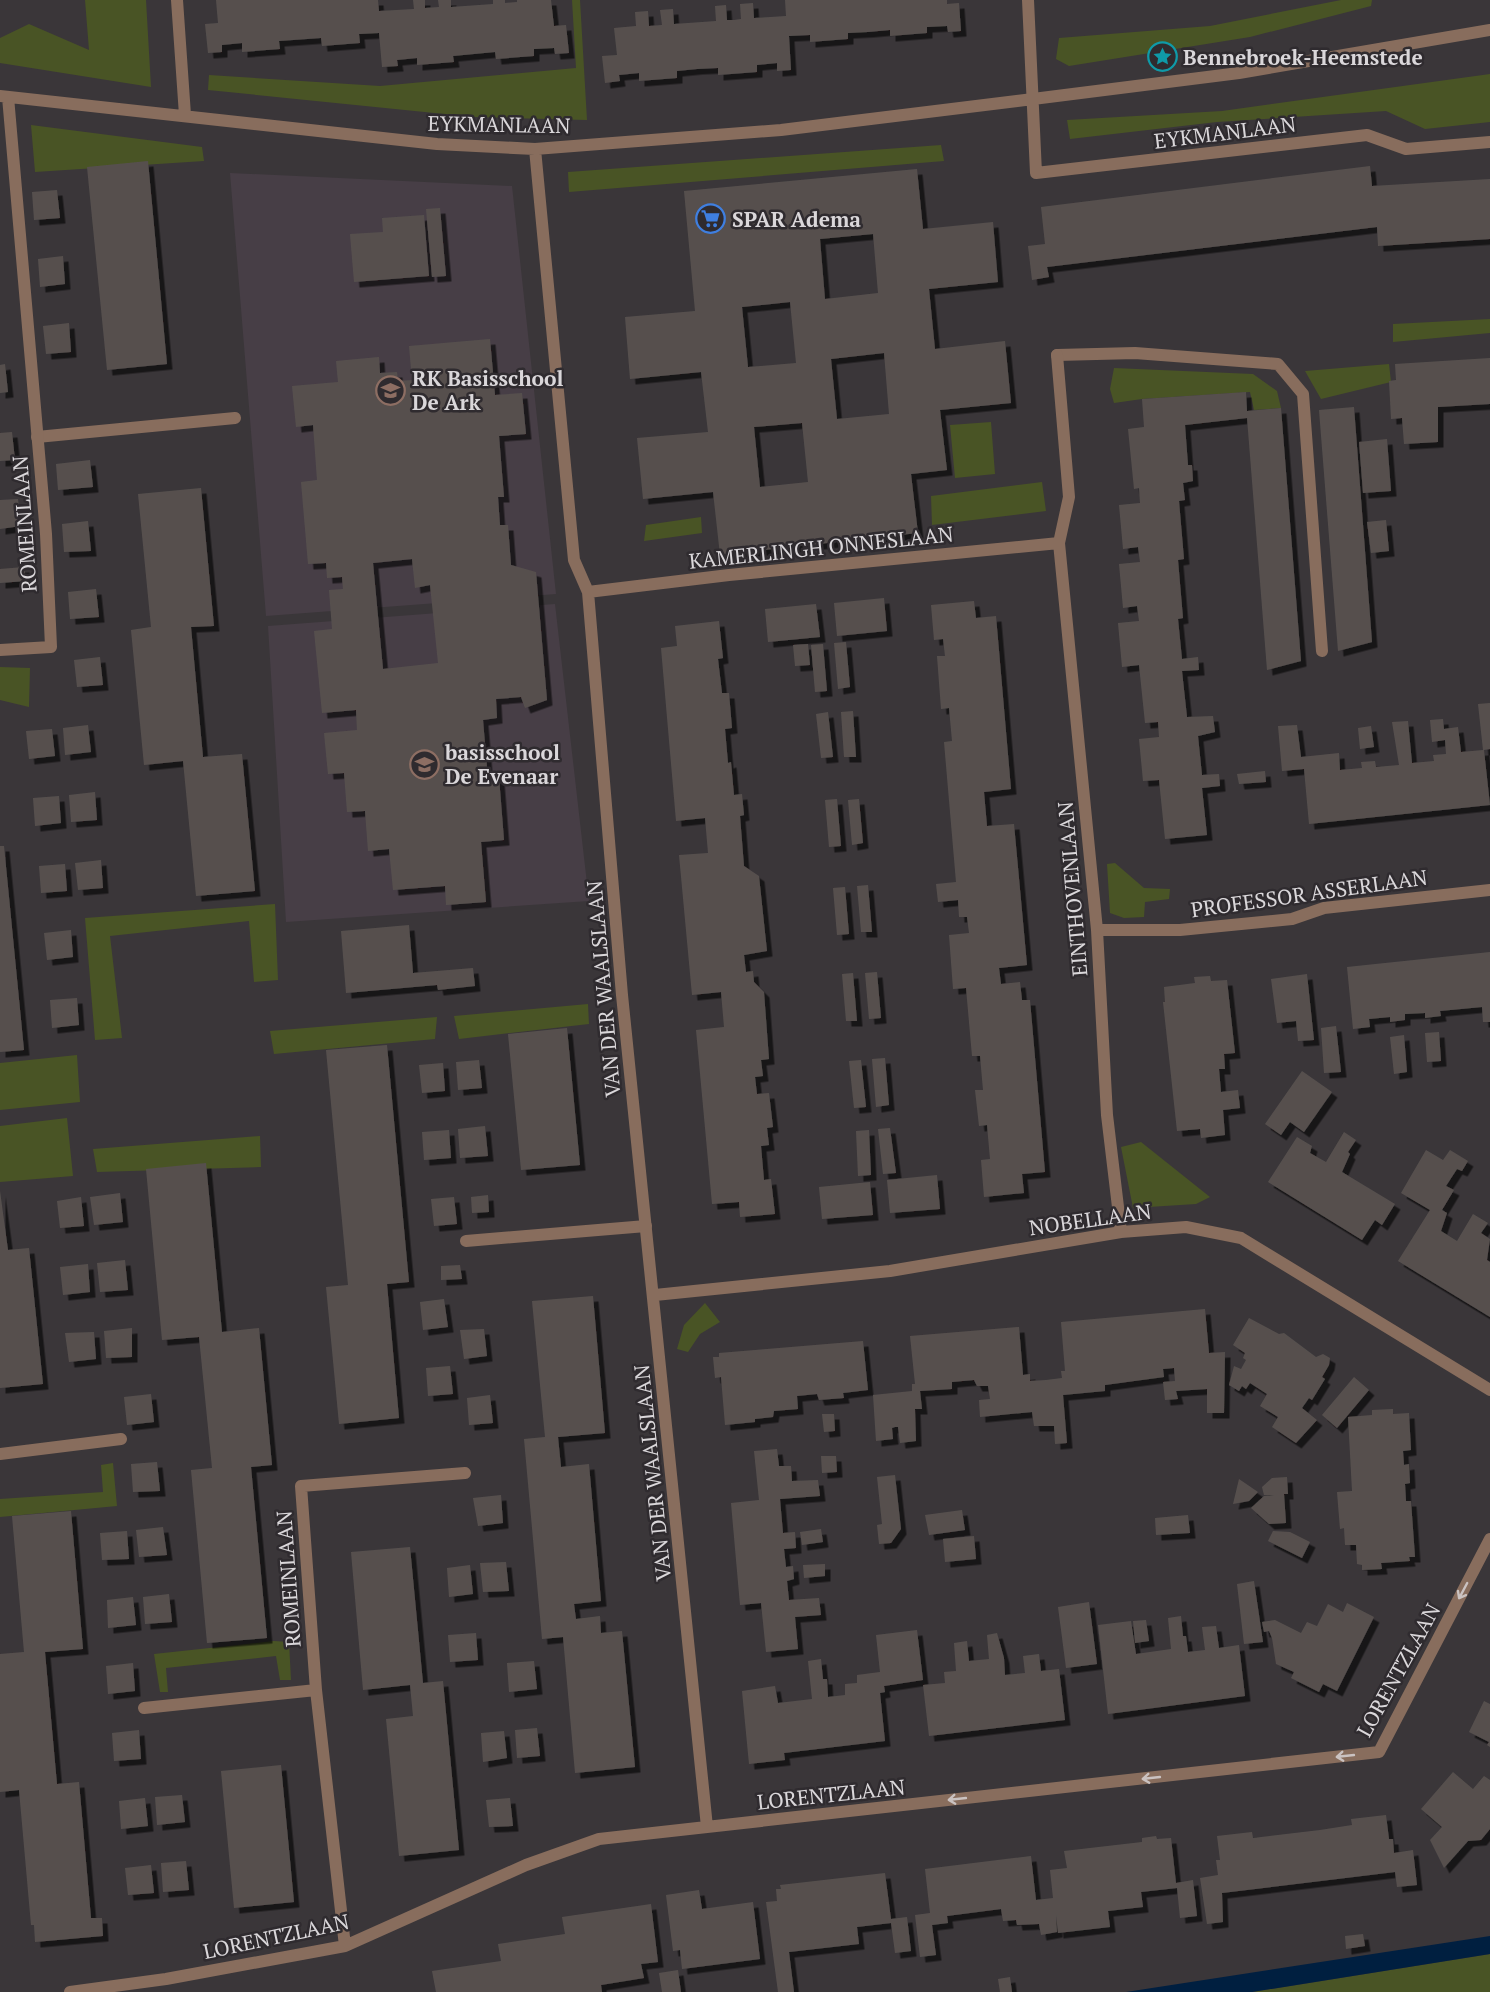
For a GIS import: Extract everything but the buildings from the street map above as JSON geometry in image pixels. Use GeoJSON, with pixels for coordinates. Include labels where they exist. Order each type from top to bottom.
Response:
{"type":"FeatureCollection","features":[{"type":"Feature","properties":{"kind":"street"},"geometry":{"type":"LineString","coordinates":[[177,0],[185,115]]}},
{"type":"Feature","properties":{"kind":"street"},"geometry":{"type":"LineString","coordinates":[[1028,0],[1033,99]]}},
{"type":"Feature","properties":{"kind":"street","name":"EYKMANLAAN"},"geometry":{"type":"LineString","coordinates":[[4,96],[437,144],[535,149],[781,130],[1033,99],[1239,73],[1490,30]]}},
{"type":"Feature","properties":{"kind":"street","name":"ROMEINLAAN"},"geometry":{"type":"LineString","coordinates":[[0,650],[51,647],[38,437],[4,96]]}},
{"type":"Feature","properties":{"kind":"street","name":"EYKMANLAAN"},"geometry":{"type":"LineString","coordinates":[[1033,99],[1036,173],[1367,135],[1406,149],[1490,142]]}},
{"type":"Feature","properties":{"kind":"street","name":"VAN DER WAALSLAAN"},"geometry":{"type":"LineString","coordinates":[[535,149],[574,560],[588,592],[622,995],[655,1295],[707,1827]]}},
{"type":"Feature","properties":{"kind":"street","name":"EINTHOVENLAAN"},"geometry":{"type":"LineString","coordinates":[[1121,1232],[1107,1115],[1097,930],[1059,543],[1069,497],[1057,356],[1135,353],[1278,364],[1303,394],[1322,651]]}},
{"type":"Feature","properties":{"kind":"street"},"geometry":{"type":"LineString","coordinates":[[38,437],[235,418]]}},
{"type":"Feature","properties":{"kind":"street","name":"KAMERLINGH ONNESLAAN"},"geometry":{"type":"LineString","coordinates":[[588,592],[729,575],[1059,543]]}},
{"type":"Feature","properties":{"kind":"street","name":"PROFESSOR ASSERLAAN"},"geometry":{"type":"LineString","coordinates":[[1097,930],[1180,930],[1293,919],[1324,908],[1490,890]]}},
{"type":"Feature","properties":{"kind":"street"},"geometry":{"type":"LineString","coordinates":[[466,1241],[646,1226]]}},
{"type":"Feature","properties":{"kind":"street","name":"NOBELLAAN"},"geometry":{"type":"LineString","coordinates":[[655,1295],[890,1271],[1121,1232],[1186,1227],[1241,1238],[1490,1390]]}},
{"type":"Feature","properties":{"kind":"street"},"geometry":{"type":"LineString","coordinates":[[0,1454],[121,1439]]}},
{"type":"Feature","properties":{"kind":"street","name":"ROMEINLAAN"},"geometry":{"type":"LineString","coordinates":[[345,1946],[316,1690],[301,1486],[465,1473]]}},
{"type":"Feature","properties":{"kind":"street","name":"LORENTZLAAN"},"geometry":{"type":"LineString","coordinates":[[70,1992],[166,1979],[345,1946],[526,1865],[599,1839],[1379,1752],[1490,1539]]}},
{"type":"Feature","properties":{"kind":"street"},"geometry":{"type":"LineString","coordinates":[[144,1708],[316,1690]]}},
{"type":"Feature","properties":{"kind":"shaded area","name":"RK Basisschool De Ark"},"geometry":{"type":"Polygon","coordinates":[[[230,173],[512,186],[556,594],[266,616],[230,173]]]}},
{"type":"Feature","properties":{"kind":"shaded area","name":"basisschool De Evenaar"},"geometry":{"type":"Polygon","coordinates":[[[555,604],[589,901],[286,922],[268,626],[555,604]]]}},
{"type":"Feature","properties":{"kind":"green space"},"geometry":{"type":"Polygon","coordinates":[[[85,0],[146,0],[151,87],[0,63],[0,38],[29,24],[89,50],[85,0]]]}},
{"type":"Feature","properties":{"kind":"green space"},"geometry":{"type":"Polygon","coordinates":[[[572,0],[580,0],[587,120],[474,117],[208,90],[209,75],[380,86],[576,68],[572,0]]]}},
{"type":"Feature","properties":{"kind":"green space"},"geometry":{"type":"Polygon","coordinates":[[[1341,0],[1372,0],[1371,6],[1250,37],[1069,66],[1056,59],[1059,38],[1210,26],[1341,0]]]}},
{"type":"Feature","properties":{"kind":"green space"},"geometry":{"type":"Polygon","coordinates":[[[1490,74],[1490,122],[1425,129],[1386,111],[1217,122],[1070,139],[1067,120],[1222,111],[1490,74]]]}},
{"type":"Feature","properties":{"kind":"green space"},"geometry":{"type":"Polygon","coordinates":[[[31,125],[202,147],[204,161],[35,172],[31,125]]]}},
{"type":"Feature","properties":{"kind":"green space"},"geometry":{"type":"Polygon","coordinates":[[[941,145],[944,161],[569,192],[568,172],[941,145]]]}},
{"type":"Feature","properties":{"kind":"green space"},"geometry":{"type":"Polygon","coordinates":[[[1490,319],[1490,333],[1393,342],[1393,324],[1490,319]]]}},
{"type":"Feature","properties":{"kind":"green space"},"geometry":{"type":"Polygon","coordinates":[[[1389,364],[1391,382],[1321,399],[1305,371],[1389,364]]]}},
{"type":"Feature","properties":{"kind":"green space"},"geometry":{"type":"Polygon","coordinates":[[[1114,368],[1253,374],[1277,391],[1281,408],[1254,410],[1250,392],[1114,403],[1110,389],[1114,368]]]}},
{"type":"Feature","properties":{"kind":"green space"},"geometry":{"type":"Polygon","coordinates":[[[991,422],[995,474],[955,478],[950,425],[991,422]]]}},
{"type":"Feature","properties":{"kind":"green space"},"geometry":{"type":"Polygon","coordinates":[[[1042,482],[1046,511],[932,525],[931,496],[1042,482]]]}},
{"type":"Feature","properties":{"kind":"green space"},"geometry":{"type":"Polygon","coordinates":[[[701,517],[702,533],[644,541],[646,525],[701,517]]]}},
{"type":"Feature","properties":{"kind":"green space"},"geometry":{"type":"Polygon","coordinates":[[[0,667],[30,668],[29,707],[0,700],[0,667]]]}},
{"type":"Feature","properties":{"kind":"green space"},"geometry":{"type":"Polygon","coordinates":[[[1115,863],[1144,888],[1170,889],[1169,899],[1145,902],[1144,917],[1124,918],[1110,913],[1107,864],[1115,863]]]}},
{"type":"Feature","properties":{"kind":"green space"},"geometry":{"type":"Polygon","coordinates":[[[275,904],[278,980],[254,982],[249,921],[110,936],[122,1038],[95,1040],[85,918],[275,904]]]}},
{"type":"Feature","properties":{"kind":"green space"},"geometry":{"type":"Polygon","coordinates":[[[588,1004],[589,1024],[459,1039],[454,1016],[588,1004]]]}},
{"type":"Feature","properties":{"kind":"green space"},"geometry":{"type":"Polygon","coordinates":[[[437,1017],[435,1039],[274,1054],[270,1031],[437,1017]]]}},
{"type":"Feature","properties":{"kind":"green space"},"geometry":{"type":"Polygon","coordinates":[[[77,1055],[80,1102],[0,1110],[0,1063],[77,1055]]]}},
{"type":"Feature","properties":{"kind":"green space"},"geometry":{"type":"Polygon","coordinates":[[[67,1118],[73,1176],[0,1182],[0,1126],[67,1118]]]}},
{"type":"Feature","properties":{"kind":"green space"},"geometry":{"type":"Polygon","coordinates":[[[260,1136],[261,1167],[97,1172],[93,1149],[260,1136]]]}},
{"type":"Feature","properties":{"kind":"green space"},"geometry":{"type":"Polygon","coordinates":[[[1141,1142],[1210,1197],[1196,1204],[1133,1208],[1121,1147],[1141,1142]]]}},
{"type":"Feature","properties":{"kind":"green space"},"geometry":{"type":"Polygon","coordinates":[[[705,1303],[720,1322],[700,1334],[688,1352],[677,1349],[684,1325],[705,1303]]]}},
{"type":"Feature","properties":{"kind":"green space"},"geometry":{"type":"Polygon","coordinates":[[[113,1463],[117,1506],[0,1517],[0,1499],[103,1492],[101,1465],[113,1463]]]}},
{"type":"Feature","properties":{"kind":"green space"},"geometry":{"type":"Polygon","coordinates":[[[274,1641],[289,1642],[291,1680],[280,1680],[276,1656],[166,1668],[168,1692],[160,1692],[154,1654],[274,1641]]]}},
{"type":"Feature","properties":{"kind":"green space"},"geometry":{"type":"Polygon","coordinates":[[[1490,1954],[1490,1992],[1252,1992],[1490,1954]]]}},
{"type":"Feature","properties":{"kind":"water"},"geometry":{"type":"Polygon","coordinates":[[[1490,1936],[1490,1954],[1252,1992],[1126,1992],[1490,1936]]]}},
{"type":"Feature","properties":{"kind":"place","name":"Bennebroek-Heemstede"},"geometry":{"type":"Point","coordinates":[1162,57]}},
{"type":"Feature","properties":{"kind":"place","name":"SPAR Adema"},"geometry":{"type":"Point","coordinates":[711,219]}},
{"type":"Feature","properties":{"kind":"place","name":"RK Basisschool De Ark"},"geometry":{"type":"Point","coordinates":[391,390]}},
{"type":"Feature","properties":{"kind":"place","name":"basisschool De Evenaar"},"geometry":{"type":"Point","coordinates":[424,764]}}]}
